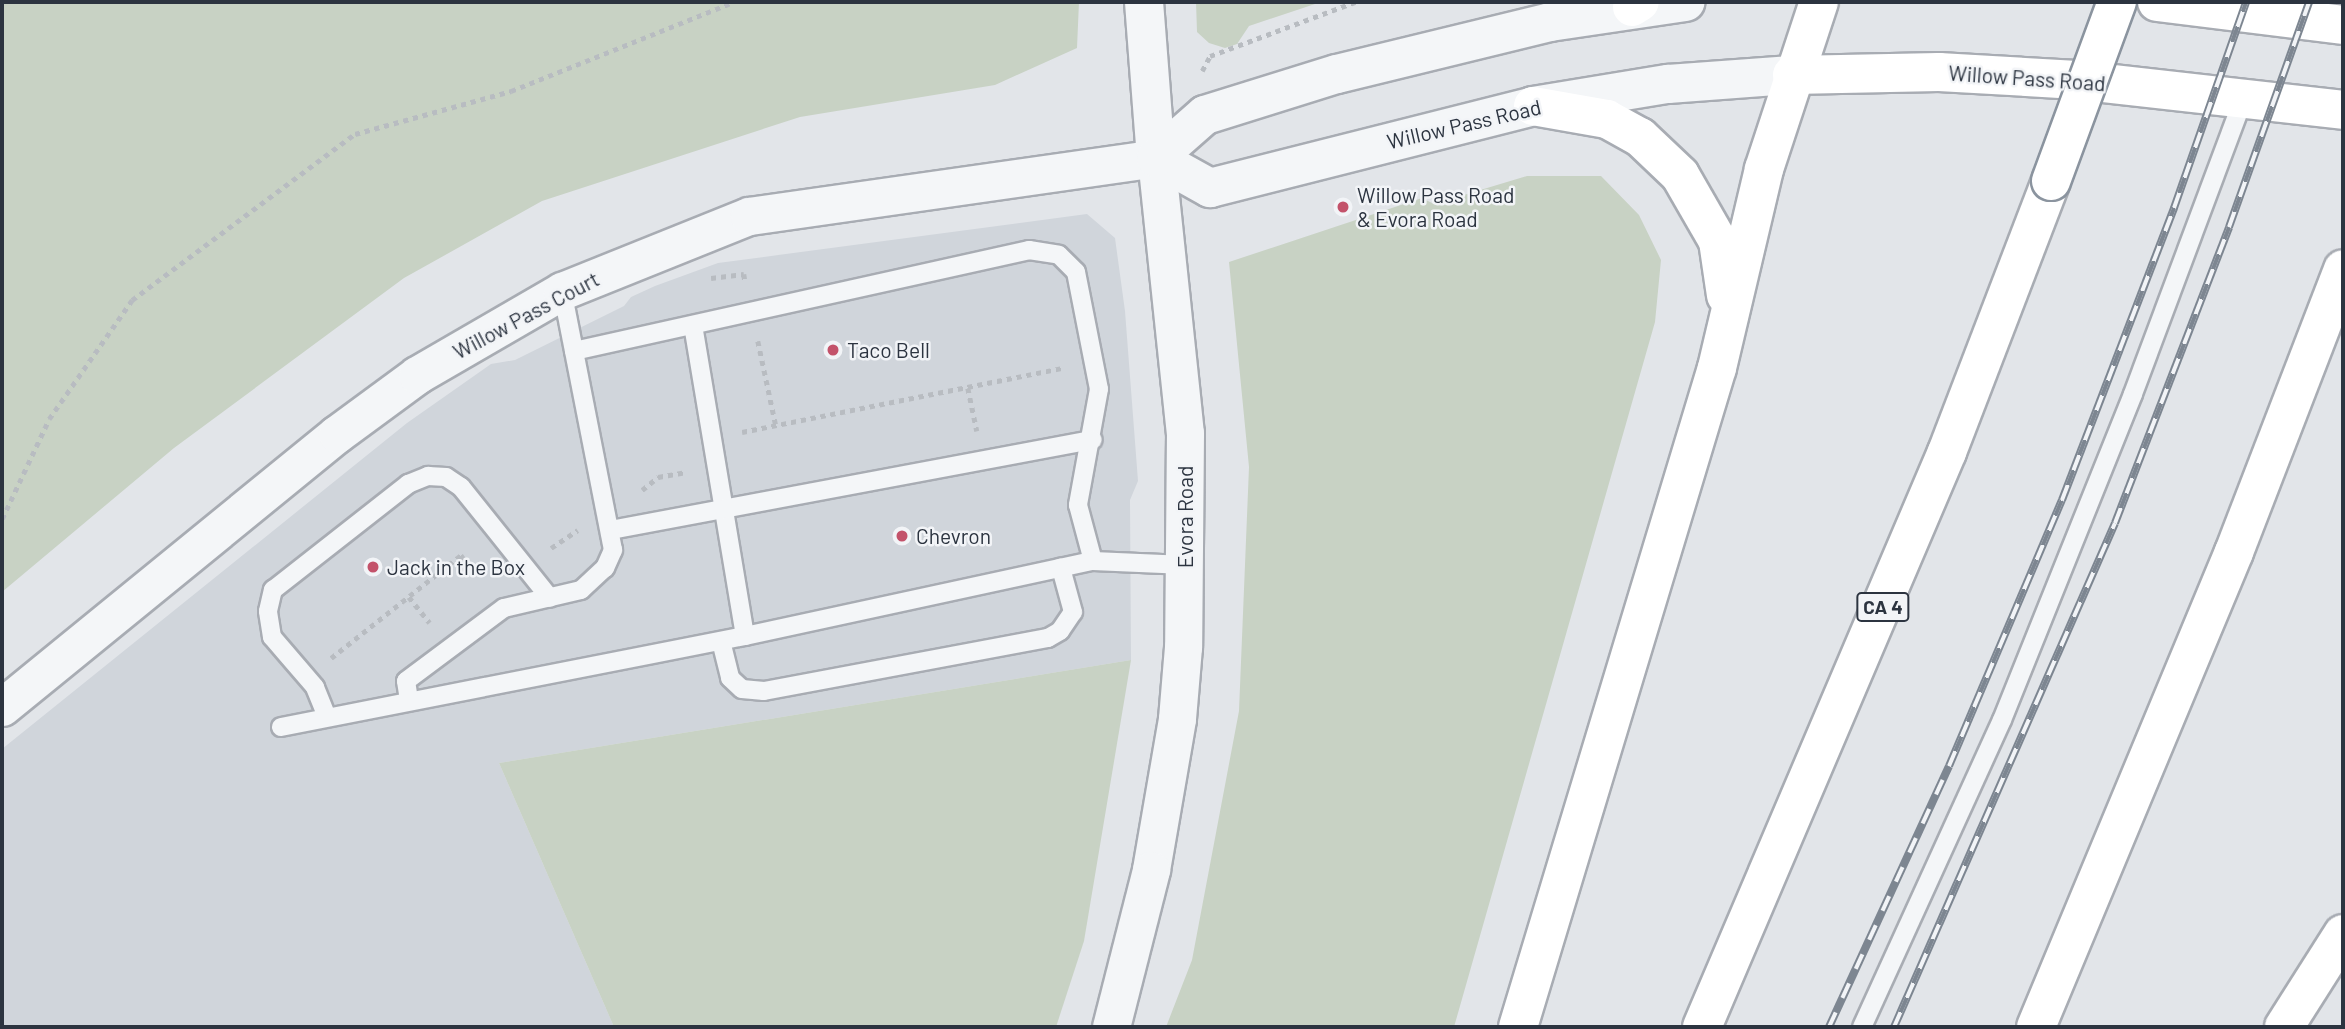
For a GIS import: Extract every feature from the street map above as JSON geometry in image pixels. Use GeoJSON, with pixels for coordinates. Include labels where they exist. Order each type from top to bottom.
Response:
{"type":"FeatureCollection","features":[{"type":"Feature","properties":{"kind":"main road"},"geometry":{"type":"LineString","coordinates":[[1518,1027],[1729,322],[1764,169],[1792,75],[1819,2]]}},
{"type":"Feature","properties":{"kind":"main road","name":"CA 4"},"geometry":{"type":"LineString","coordinates":[[1702,1027],[1926,502],[2051,181],[2117,2]]}},
{"type":"Feature","properties":{"kind":"main road"},"geometry":{"type":"LineString","coordinates":[[2158,2],[2343,25]]}},
{"type":"Feature","properties":{"kind":"main road","name":"Willow Pass Road"},"geometry":{"type":"LineString","coordinates":[[1792,75],[1939,72],[2077,80],[2343,110]]}},
{"type":"Feature","properties":{"kind":"main road"},"geometry":{"type":"LineString","coordinates":[[1533,106],[1607,119],[1640,137],[1680,175],[1718,241],[1729,322]]}},
{"type":"Feature","properties":{"kind":"main road"},"geometry":{"type":"LineString","coordinates":[[2036,1027],[2229,564],[2343,269]]}},
{"type":"Feature","properties":{"kind":"main road"},"geometry":{"type":"LineString","coordinates":[[2284,1027],[2343,934]]}},
{"type":"Feature","properties":{"kind":"street","name":"Evora Road"},"geometry":{"type":"LineString","coordinates":[[1111,1027],[1151,870],[1177,719],[1186,565],[1185,433],[1156,158],[1144,2]]}},
{"type":"Feature","properties":{"kind":"street"},"geometry":{"type":"LineString","coordinates":[[1156,158],[1205,115],[1226,107],[1523,28],[1636,5],[1686,2]]}},
{"type":"Feature","properties":{"kind":"street","name":"Willow Pass Road"},"geometry":{"type":"LineString","coordinates":[[1156,158],[1210,188],[1533,106],[1668,84],[1792,75]]}},
{"type":"Feature","properties":{"kind":"street","name":"Willow Pass Court"},"geometry":{"type":"LineString","coordinates":[[2,707],[337,434],[418,375],[562,291],[749,216],[1156,158]]}},
{"type":"Feature","properties":{"kind":"lane"},"geometry":{"type":"LineString","coordinates":[[1862,1027],[2002,720],[2133,394],[2244,97]]}},
{"type":"Feature","properties":{"kind":"lane"},"geometry":{"type":"LineString","coordinates":[[574,351],[1029,250],[1059,255],[1076,272],[1099,389],[1093,440],[1079,505],[1093,561]]}},
{"type":"Feature","properties":{"kind":"lane"},"geometry":{"type":"LineString","coordinates":[[410,700],[406,681],[504,608],[581,590],[605,568],[613,550],[562,291]]}},
{"type":"Feature","properties":{"kind":"lane"},"geometry":{"type":"LineString","coordinates":[[693,325],[745,636]]}},
{"type":"Feature","properties":{"kind":"lane"},"geometry":{"type":"LineString","coordinates":[[611,530],[1093,440]]}},
{"type":"Feature","properties":{"kind":"lane"},"geometry":{"type":"LineString","coordinates":[[327,717],[315,687],[272,637],[268,611],[273,590],[408,484],[428,476],[446,477],[461,487],[550,598]]}},
{"type":"Feature","properties":{"kind":"lane"},"geometry":{"type":"LineString","coordinates":[[281,727],[722,641],[1093,561],[1186,565]]}},
{"type":"Feature","properties":{"kind":"lane"},"geometry":{"type":"LineString","coordinates":[[722,641],[730,678],[742,689],[764,691],[1048,638],[1060,631],[1073,612],[1060,568]]}},
{"type":"Feature","properties":{"kind":"path"},"geometry":{"type":"LineString","coordinates":[[2,519],[49,419],[132,300],[355,134],[511,91],[733,2]]}},
{"type":"Feature","properties":{"kind":"path"},"geometry":{"type":"LineString","coordinates":[[968,387],[982,460]]}},
{"type":"Feature","properties":{"kind":"shaded area"},"geometry":{"type":"Polygon","coordinates":[[[1087,214],[1115,238],[1125,311],[1138,481],[1130,500],[1131,660],[499,763],[614,1027],[2,1027],[2,749],[407,423],[491,364],[515,360],[624,306],[631,297],[718,263],[1087,214]]]}},
{"type":"Feature","properties":{"kind":"green space"},"geometry":{"type":"Polygon","coordinates":[[[2,2],[1079,2],[1077,48],[995,85],[800,117],[542,201],[404,278],[174,448],[2,592],[2,2]]]}},
{"type":"Feature","properties":{"kind":"green space"},"geometry":{"type":"Polygon","coordinates":[[[1196,2],[1321,2],[1249,26],[1237,44],[1225,48],[1209,43],[1197,32],[1196,2]]]}},
{"type":"Feature","properties":{"kind":"green space"},"geometry":{"type":"Polygon","coordinates":[[[1527,176],[1601,176],[1639,215],[1661,260],[1655,322],[1454,1027],[1166,1027],[1192,960],[1239,711],[1249,467],[1229,262],[1422,198],[1434,204],[1527,176]]]}},
{"type":"Feature","properties":{"kind":"green space"},"geometry":{"type":"Polygon","coordinates":[[[1131,660],[1084,941],[1056,1027],[614,1027],[499,763],[1131,660]]]}},
{"type":"Feature","properties":{"kind":"railway"},"geometry":{"type":"LineString","coordinates":[[1829,1027],[1949,766],[2062,500],[2174,208],[2246,2]]}},
{"type":"Feature","properties":{"kind":"railway"},"geometry":{"type":"LineString","coordinates":[[1894,1027],[2115,523],[2229,227],[2309,2]]}},
{"type":"Feature","properties":{"kind":"place","name":"Willow Pass Road & Evora Road"},"geometry":{"type":"Point","coordinates":[1343,207]}},
{"type":"Feature","properties":{"kind":"place","name":"Taco Bell"},"geometry":{"type":"Point","coordinates":[833,350]}},
{"type":"Feature","properties":{"kind":"place","name":"Chevron"},"geometry":{"type":"Point","coordinates":[902,536]}},
{"type":"Feature","properties":{"kind":"place","name":"Jack in the Box"},"geometry":{"type":"Point","coordinates":[373,567]}}]}
